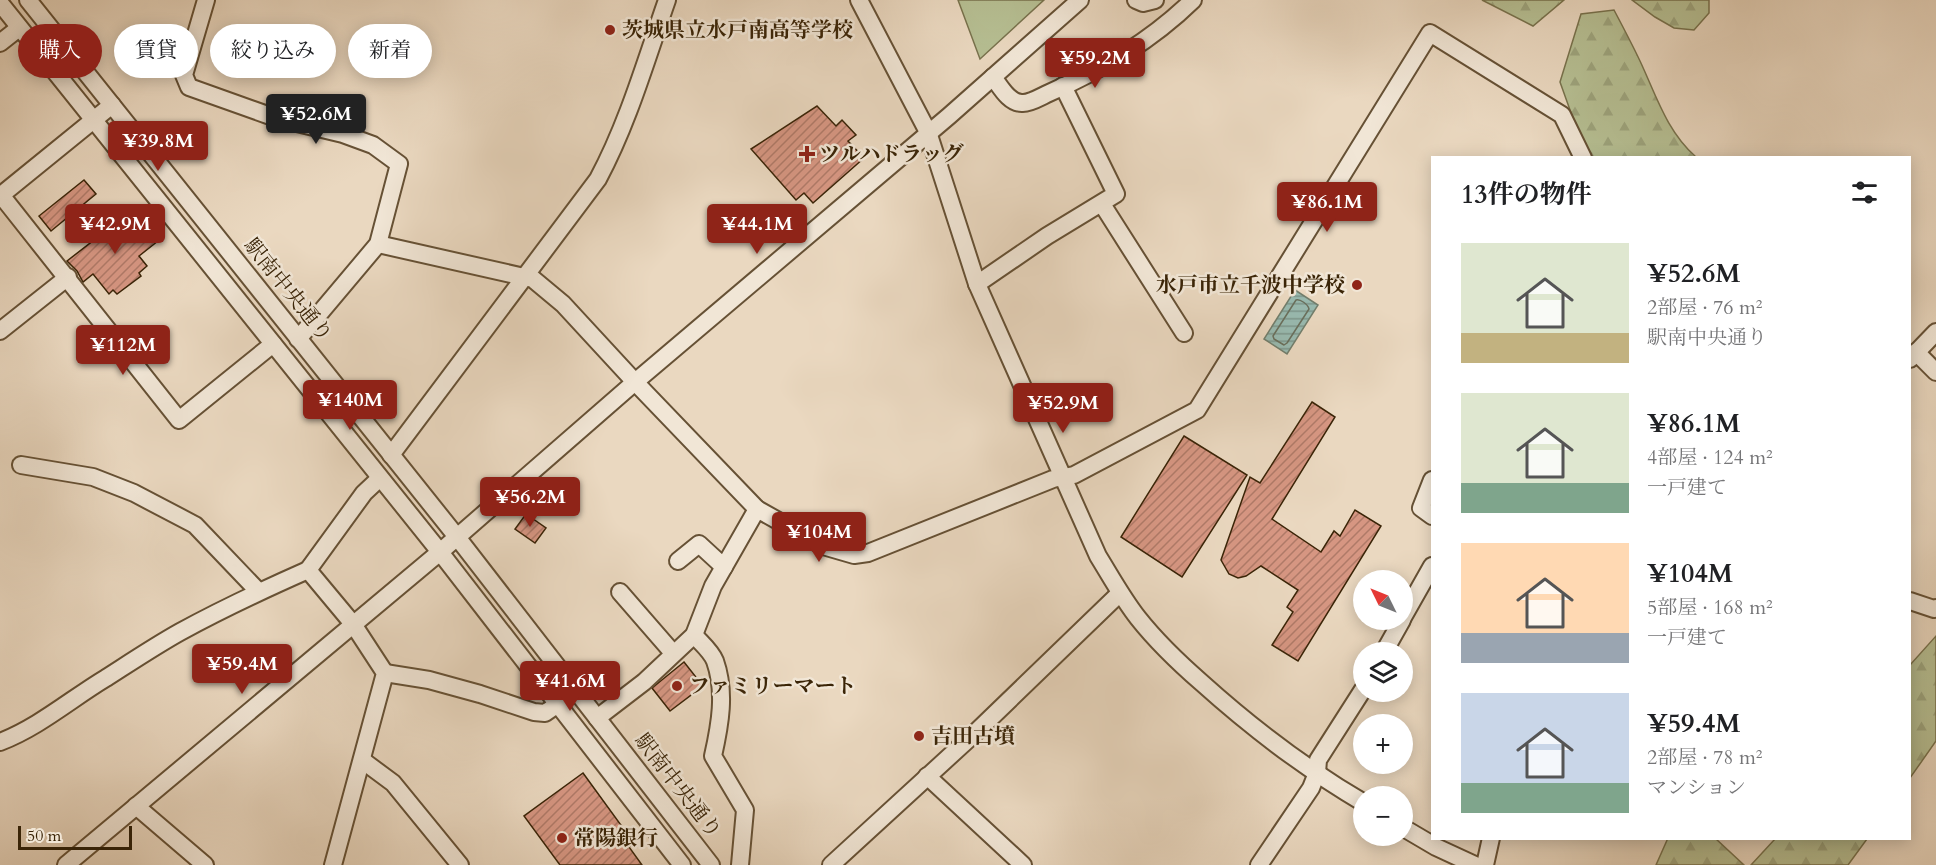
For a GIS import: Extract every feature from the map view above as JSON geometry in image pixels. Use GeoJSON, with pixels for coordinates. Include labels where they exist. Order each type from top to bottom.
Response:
{"type":"FeatureCollection","features":[{"type":"Feature","properties":{"kind":"street","name":"駅南中央通り"},"geometry":{"type":"LineString","coordinates":[[28,0],[458,537],[711,865]]}},
{"type":"Feature","properties":{"kind":"street"},"geometry":{"type":"LineString","coordinates":[[206,0],[184,75],[189,87],[276,118],[343,134],[373,145],[399,164],[378,244],[298,339]]}},
{"type":"Feature","properties":{"kind":"street"},"geometry":{"type":"LineString","coordinates":[[392,455],[598,179],[609,159],[667,0]]}},
{"type":"Feature","properties":{"kind":"street"},"geometry":{"type":"LineString","coordinates":[[859,0],[928,132],[977,284],[1098,556],[1120,593],[1156,639],[1190,672],[1249,723],[1317,773],[1353,796]]}},
{"type":"Feature","properties":{"kind":"street"},"geometry":{"type":"LineString","coordinates":[[66,865],[458,537],[1080,0]]}},
{"type":"Feature","properties":{"kind":"street"},"geometry":{"type":"LineString","coordinates":[[1136,0],[1143,3],[1155,0]]}},
{"type":"Feature","properties":{"kind":"street"},"geometry":{"type":"LineString","coordinates":[[993,77],[1014,101],[1024,103],[1063,86],[1134,49],[1193,0]]}},
{"type":"Feature","properties":{"kind":"street"},"geometry":{"type":"LineString","coordinates":[[0,3],[18,26]]}},
{"type":"Feature","properties":{"kind":"street"},"geometry":{"type":"LineString","coordinates":[[0,44],[18,30]]}},
{"type":"Feature","properties":{"kind":"street"},"geometry":{"type":"LineString","coordinates":[[378,244],[533,279],[563,304],[758,509],[823,546],[854,555],[868,554],[1053,479],[1074,475],[1197,410],[1430,33],[1562,115],[1582,156]]}},
{"type":"Feature","properties":{"kind":"street"},"geometry":{"type":"LineString","coordinates":[[60,78],[440,552],[682,865]]}},
{"type":"Feature","properties":{"kind":"street"},"geometry":{"type":"LineString","coordinates":[[977,284],[1047,236],[1116,194],[1063,86]]}},
{"type":"Feature","properties":{"kind":"street"},"geometry":{"type":"LineString","coordinates":[[112,105],[1,195],[180,420],[273,344]]}},
{"type":"Feature","properties":{"kind":"street"},"geometry":{"type":"LineString","coordinates":[[1102,204],[1184,333]]}},
{"type":"Feature","properties":{"kind":"street"},"geometry":{"type":"LineString","coordinates":[[0,331],[68,277]]}},
{"type":"Feature","properties":{"kind":"street"},"geometry":{"type":"LineString","coordinates":[[1936,332],[1913,356],[1936,372]]}},
{"type":"Feature","properties":{"kind":"street"},"geometry":{"type":"LineString","coordinates":[[21,465],[93,477],[134,493],[195,525],[258,591]]}},
{"type":"Feature","properties":{"kind":"street"},"geometry":{"type":"LineString","coordinates":[[0,742],[16,736],[54,714],[102,680],[180,632],[258,591],[308,570],[364,493],[380,478]]}},
{"type":"Feature","properties":{"kind":"street"},"geometry":{"type":"LineString","coordinates":[[1431,483],[1421,508],[1431,515]]}},
{"type":"Feature","properties":{"kind":"street"},"geometry":{"type":"LineString","coordinates":[[597,718],[644,682],[694,635],[713,586],[758,509]]}},
{"type":"Feature","properties":{"kind":"street"},"geometry":{"type":"LineString","coordinates":[[678,561],[699,544],[724,567]]}},
{"type":"Feature","properties":{"kind":"street"},"geometry":{"type":"LineString","coordinates":[[1413,600],[1431,568]]}},
{"type":"Feature","properties":{"kind":"street"},"geometry":{"type":"LineString","coordinates":[[308,570],[353,624],[385,673],[429,680],[534,712],[545,713],[558,704]]}},
{"type":"Feature","properties":{"kind":"street"},"geometry":{"type":"LineString","coordinates":[[620,592],[673,653]]}},
{"type":"Feature","properties":{"kind":"street"},"geometry":{"type":"LineString","coordinates":[[831,865],[974,734],[1120,593]]}},
{"type":"Feature","properties":{"kind":"street"},"geometry":{"type":"LineString","coordinates":[[1911,601],[1936,608]]}},
{"type":"Feature","properties":{"kind":"street"},"geometry":{"type":"LineString","coordinates":[[694,635],[715,660],[719,680],[721,723],[713,756],[745,810],[740,865]]}},
{"type":"Feature","properties":{"kind":"street"},"geometry":{"type":"LineString","coordinates":[[333,865],[385,673]]}},
{"type":"Feature","properties":{"kind":"street"},"geometry":{"type":"LineString","coordinates":[[1259,865],[1311,788],[1317,773],[1318,760],[1355,702]]}},
{"type":"Feature","properties":{"kind":"street"},"geometry":{"type":"LineString","coordinates":[[362,760],[393,783],[460,865]]}},
{"type":"Feature","properties":{"kind":"street"},"geometry":{"type":"LineString","coordinates":[[927,776],[1023,865]]}},
{"type":"Feature","properties":{"kind":"street"},"geometry":{"type":"LineString","coordinates":[[136,806],[205,865]]}},
{"type":"Feature","properties":{"kind":"street"},"geometry":{"type":"LineString","coordinates":[[1413,833],[1475,865]]}},
{"type":"Feature","properties":{"kind":"street"},"geometry":{"type":"LineString","coordinates":[[1485,865],[1491,840]]}},
{"type":"Feature","properties":{"kind":"green space"},"geometry":{"type":"Polygon","coordinates":[[[958,0],[1044,0],[980,59],[958,0]]]}},
{"type":"Feature","properties":{"kind":"green space"},"geometry":{"type":"Polygon","coordinates":[[[1482,0],[1564,0],[1533,26],[1482,0]]]}},
{"type":"Feature","properties":{"kind":"green space"},"geometry":{"type":"Polygon","coordinates":[[[1632,0],[1709,0],[1709,13],[1694,30],[1674,28],[1632,0]]]}},
{"type":"Feature","properties":{"kind":"green space"},"geometry":{"type":"Polygon","coordinates":[[[1614,10],[1670,125],[1695,156],[1589,156],[1580,138],[1560,82],[1581,14],[1614,10]]]}},
{"type":"Feature","properties":{"kind":"green space"},"geometry":{"type":"Polygon","coordinates":[[[1936,636],[1936,741],[1911,777],[1911,664],[1936,636]]]}},
{"type":"Feature","properties":{"kind":"green space"},"geometry":{"type":"Polygon","coordinates":[[[1667,840],[1717,840],[1744,865],[1656,865],[1667,840]]]}},
{"type":"Feature","properties":{"kind":"green space"},"geometry":{"type":"Polygon","coordinates":[[[1774,840],[1866,840],[1848,865],[1751,865],[1774,840]]]}},
{"type":"Feature","properties":{"kind":"water"},"geometry":{"type":"Polygon","coordinates":[[[1295,290],[1318,305],[1287,354],[1264,339],[1295,290]]]}},
{"type":"Feature","properties":{"kind":"building","name":"ツルハドラッグ"},"geometry":{"type":"Polygon","coordinates":[[[817,106],[836,126],[842,120],[856,135],[848,141],[864,158],[813,203],[804,193],[796,200],[751,149],[817,106]]]}},
{"type":"Feature","properties":{"kind":"building"},"geometry":{"type":"Polygon","coordinates":[[[84,180],[96,194],[51,231],[39,216],[84,180]]]}},
{"type":"Feature","properties":{"kind":"building"},"geometry":{"type":"Polygon","coordinates":[[[130,212],[146,234],[150,231],[158,241],[139,256],[147,266],[139,273],[141,276],[117,294],[113,290],[109,294],[93,274],[83,282],[77,271],[67,261],[130,212]]]}},
{"type":"Feature","properties":{"kind":"building"},"geometry":{"type":"Polygon","coordinates":[[[1312,402],[1335,417],[1272,519],[1321,552],[1334,531],[1340,536],[1355,510],[1381,526],[1298,661],[1272,645],[1293,612],[1287,607],[1298,590],[1261,566],[1246,576],[1238,578],[1229,574],[1221,560],[1250,477],[1260,483],[1312,402]]]}},
{"type":"Feature","properties":{"kind":"building"},"geometry":{"type":"Polygon","coordinates":[[[1184,436],[1247,475],[1182,577],[1121,537],[1184,436]]]}},
{"type":"Feature","properties":{"kind":"building"},"geometry":{"type":"Polygon","coordinates":[[[526,514],[546,528],[535,543],[515,529],[526,514]]]}},
{"type":"Feature","properties":{"kind":"building","name":"ファミリーマート"},"geometry":{"type":"Polygon","coordinates":[[[684,662],[703,686],[670,711],[652,688],[684,662]]]}},
{"type":"Feature","properties":{"kind":"building","name":"常陽銀行"},"geometry":{"type":"Polygon","coordinates":[[[583,773],[634,843],[629,847],[642,865],[560,865],[524,816],[583,773]]]}},
{"type":"Feature","properties":{"kind":"place","name":"茨城県立水戸南高等学校"},"geometry":{"type":"Point","coordinates":[610,30]}},
{"type":"Feature","properties":{"kind":"place","name":"ツルハドラッグ"},"geometry":{"type":"Point","coordinates":[807,154]}},
{"type":"Feature","properties":{"kind":"place","name":"水戸市立千波中学校"},"geometry":{"type":"Point","coordinates":[1357,285]}},
{"type":"Feature","properties":{"kind":"place","name":"ファミリーマート"},"geometry":{"type":"Point","coordinates":[677,686]}},
{"type":"Feature","properties":{"kind":"place","name":"吉田古墳"},"geometry":{"type":"Point","coordinates":[919,736]}},
{"type":"Feature","properties":{"kind":"place","name":"常陽銀行"},"geometry":{"type":"Point","coordinates":[562,838]}}]}
